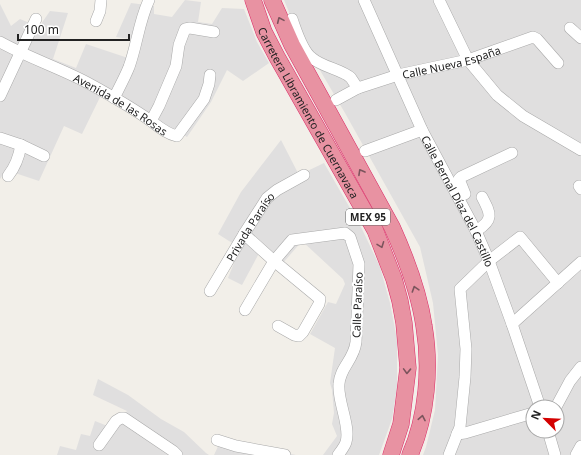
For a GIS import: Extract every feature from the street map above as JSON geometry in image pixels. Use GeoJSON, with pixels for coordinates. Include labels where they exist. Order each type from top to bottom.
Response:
{"type":"FeatureCollection","features":[{"type":"Feature","properties":{"kind":"highway","name":"Carretera Libramiento de Cuernavaca"},"geometry":{"type":"LineString","coordinates":[[253,0],[264,32],[277,57],[375,230],[394,279],[404,323],[408,368],[402,424],[391,455]]}},
{"type":"Feature","properties":{"kind":"highway","name":"Carretera Libramiento de Cuernavaca"},"geometry":{"type":"LineString","coordinates":[[272,0],[292,45],[392,227],[405,256],[418,298],[424,325],[427,372],[421,423],[410,455]]}},
{"type":"Feature","properties":{"kind":"street"},"geometry":{"type":"LineString","coordinates":[[96,21],[100,11],[101,0]]}},
{"type":"Feature","properties":{"kind":"street"},"geometry":{"type":"LineString","coordinates":[[114,98],[129,68],[143,14],[149,0]]}},
{"type":"Feature","properties":{"kind":"street","name":"Calle Bernal Díaz del Castillo"},"geometry":{"type":"LineString","coordinates":[[364,0],[422,130],[476,231],[489,260],[537,399]]}},
{"type":"Feature","properties":{"kind":"street"},"geometry":{"type":"LineString","coordinates":[[439,0],[468,60],[497,95],[523,116],[581,150]]}},
{"type":"Feature","properties":{"kind":"street"},"geometry":{"type":"LineString","coordinates":[[0,96],[36,19]]}},
{"type":"Feature","properties":{"kind":"street"},"geometry":{"type":"LineString","coordinates":[[292,19],[302,44],[311,58],[327,67],[346,74],[358,88]]}},
{"type":"Feature","properties":{"kind":"street"},"geometry":{"type":"LineString","coordinates":[[151,121],[176,66],[179,45],[185,29],[190,28],[214,32]]}},
{"type":"Feature","properties":{"kind":"street"},"geometry":{"type":"LineString","coordinates":[[570,28],[581,38]]}},
{"type":"Feature","properties":{"kind":"street","name":"Calle Nueva España"},"geometry":{"type":"LineString","coordinates":[[336,100],[358,88],[398,75],[468,60],[533,37],[537,39],[558,63]]}},
{"type":"Feature","properties":{"kind":"street","name":"Avenida de las Rosas"},"geometry":{"type":"LineString","coordinates":[[0,42],[20,53],[60,69],[114,98],[168,132],[177,136],[204,99],[210,76]]}},
{"type":"Feature","properties":{"kind":"street"},"geometry":{"type":"LineString","coordinates":[[365,151],[422,130]]}},
{"type":"Feature","properties":{"kind":"street"},"geometry":{"type":"LineString","coordinates":[[0,138],[21,145],[44,156]]}},
{"type":"Feature","properties":{"kind":"street"},"geometry":{"type":"LineString","coordinates":[[8,176],[19,157],[21,145]]}},
{"type":"Feature","properties":{"kind":"street"},"geometry":{"type":"LineString","coordinates":[[458,197],[465,194],[460,179],[461,177],[512,154]]}},
{"type":"Feature","properties":{"kind":"street","name":"Privada Paraíso"},"geometry":{"type":"LineString","coordinates":[[210,291],[267,198],[277,190],[304,175]]}},
{"type":"Feature","properties":{"kind":"street"},"geometry":{"type":"LineString","coordinates":[[476,231],[486,225],[490,215],[482,197]]}},
{"type":"Feature","properties":{"kind":"street","name":"Calle Paraíso"},"geometry":{"type":"LineString","coordinates":[[245,310],[274,261],[292,240],[345,233],[350,237],[359,264],[356,342],[355,351],[340,374],[338,386],[347,431],[346,441],[338,455]]}},
{"type":"Feature","properties":{"kind":"street"},"geometry":{"type":"LineString","coordinates":[[244,234],[320,299],[319,304],[299,336],[294,335],[278,326]]}},
{"type":"Feature","properties":{"kind":"street"},"geometry":{"type":"LineString","coordinates":[[449,455],[460,427],[465,377],[466,349],[460,289],[489,260],[520,237],[558,283]]}},
{"type":"Feature","properties":{"kind":"street"},"geometry":{"type":"LineString","coordinates":[[512,324],[581,262]]}},
{"type":"Feature","properties":{"kind":"street"},"geometry":{"type":"LineString","coordinates":[[560,399],[570,381],[581,367]]}},
{"type":"Feature","properties":{"kind":"street"},"geometry":{"type":"LineString","coordinates":[[457,434],[525,415]]}},
{"type":"Feature","properties":{"kind":"street"},"geometry":{"type":"LineString","coordinates":[[99,445],[116,421],[124,418],[177,455]]}},
{"type":"Feature","properties":{"kind":"street"},"geometry":{"type":"LineString","coordinates":[[550,439],[555,455]]}},
{"type":"Feature","properties":{"kind":"street"},"geometry":{"type":"LineString","coordinates":[[217,440],[236,446],[284,455]]}},
{"type":"Feature","properties":{"kind":"street"},"geometry":{"type":"LineString","coordinates":[[576,455],[581,446]]}},
{"type":"Feature","properties":{"kind":"shaded area"},"geometry":{"type":"Polygon","coordinates":[[[185,0],[201,2],[198,22],[212,24],[222,8],[244,9],[257,42],[269,63],[243,81],[227,70],[211,102],[187,137],[104,89],[82,134],[64,126],[39,181],[6,170],[0,179],[0,4],[11,26],[20,19],[39,27],[50,11],[68,13],[53,59],[76,68],[86,44],[137,61],[142,41],[116,37],[131,3],[154,6],[154,14],[172,17],[185,0]]]}},
{"type":"Feature","properties":{"kind":"shaded area"},"geometry":{"type":"Polygon","coordinates":[[[284,0],[581,0],[581,455],[423,455],[435,410],[438,355],[433,303],[420,247],[297,31],[284,0]]]}},
{"type":"Feature","properties":{"kind":"shaded area"},"geometry":{"type":"Polygon","coordinates":[[[281,140],[299,175],[324,163],[362,229],[380,267],[390,303],[397,340],[397,387],[392,419],[379,455],[323,455],[337,436],[332,424],[334,413],[330,383],[335,348],[310,334],[328,302],[336,304],[345,284],[343,279],[302,241],[283,263],[264,244],[242,285],[228,278],[240,248],[218,234],[241,192],[281,140]]]}},
{"type":"Feature","properties":{"kind":"shaded area"},"geometry":{"type":"Polygon","coordinates":[[[98,379],[128,395],[161,419],[184,432],[209,455],[57,455],[60,446],[76,450],[81,434],[90,436],[95,421],[115,429],[127,411],[93,395],[98,379]]]}},
{"type":"Feature","properties":{"kind":"shaded area"},"geometry":{"type":"Polygon","coordinates":[[[221,440],[296,455],[214,455],[221,440]]]}}]}
